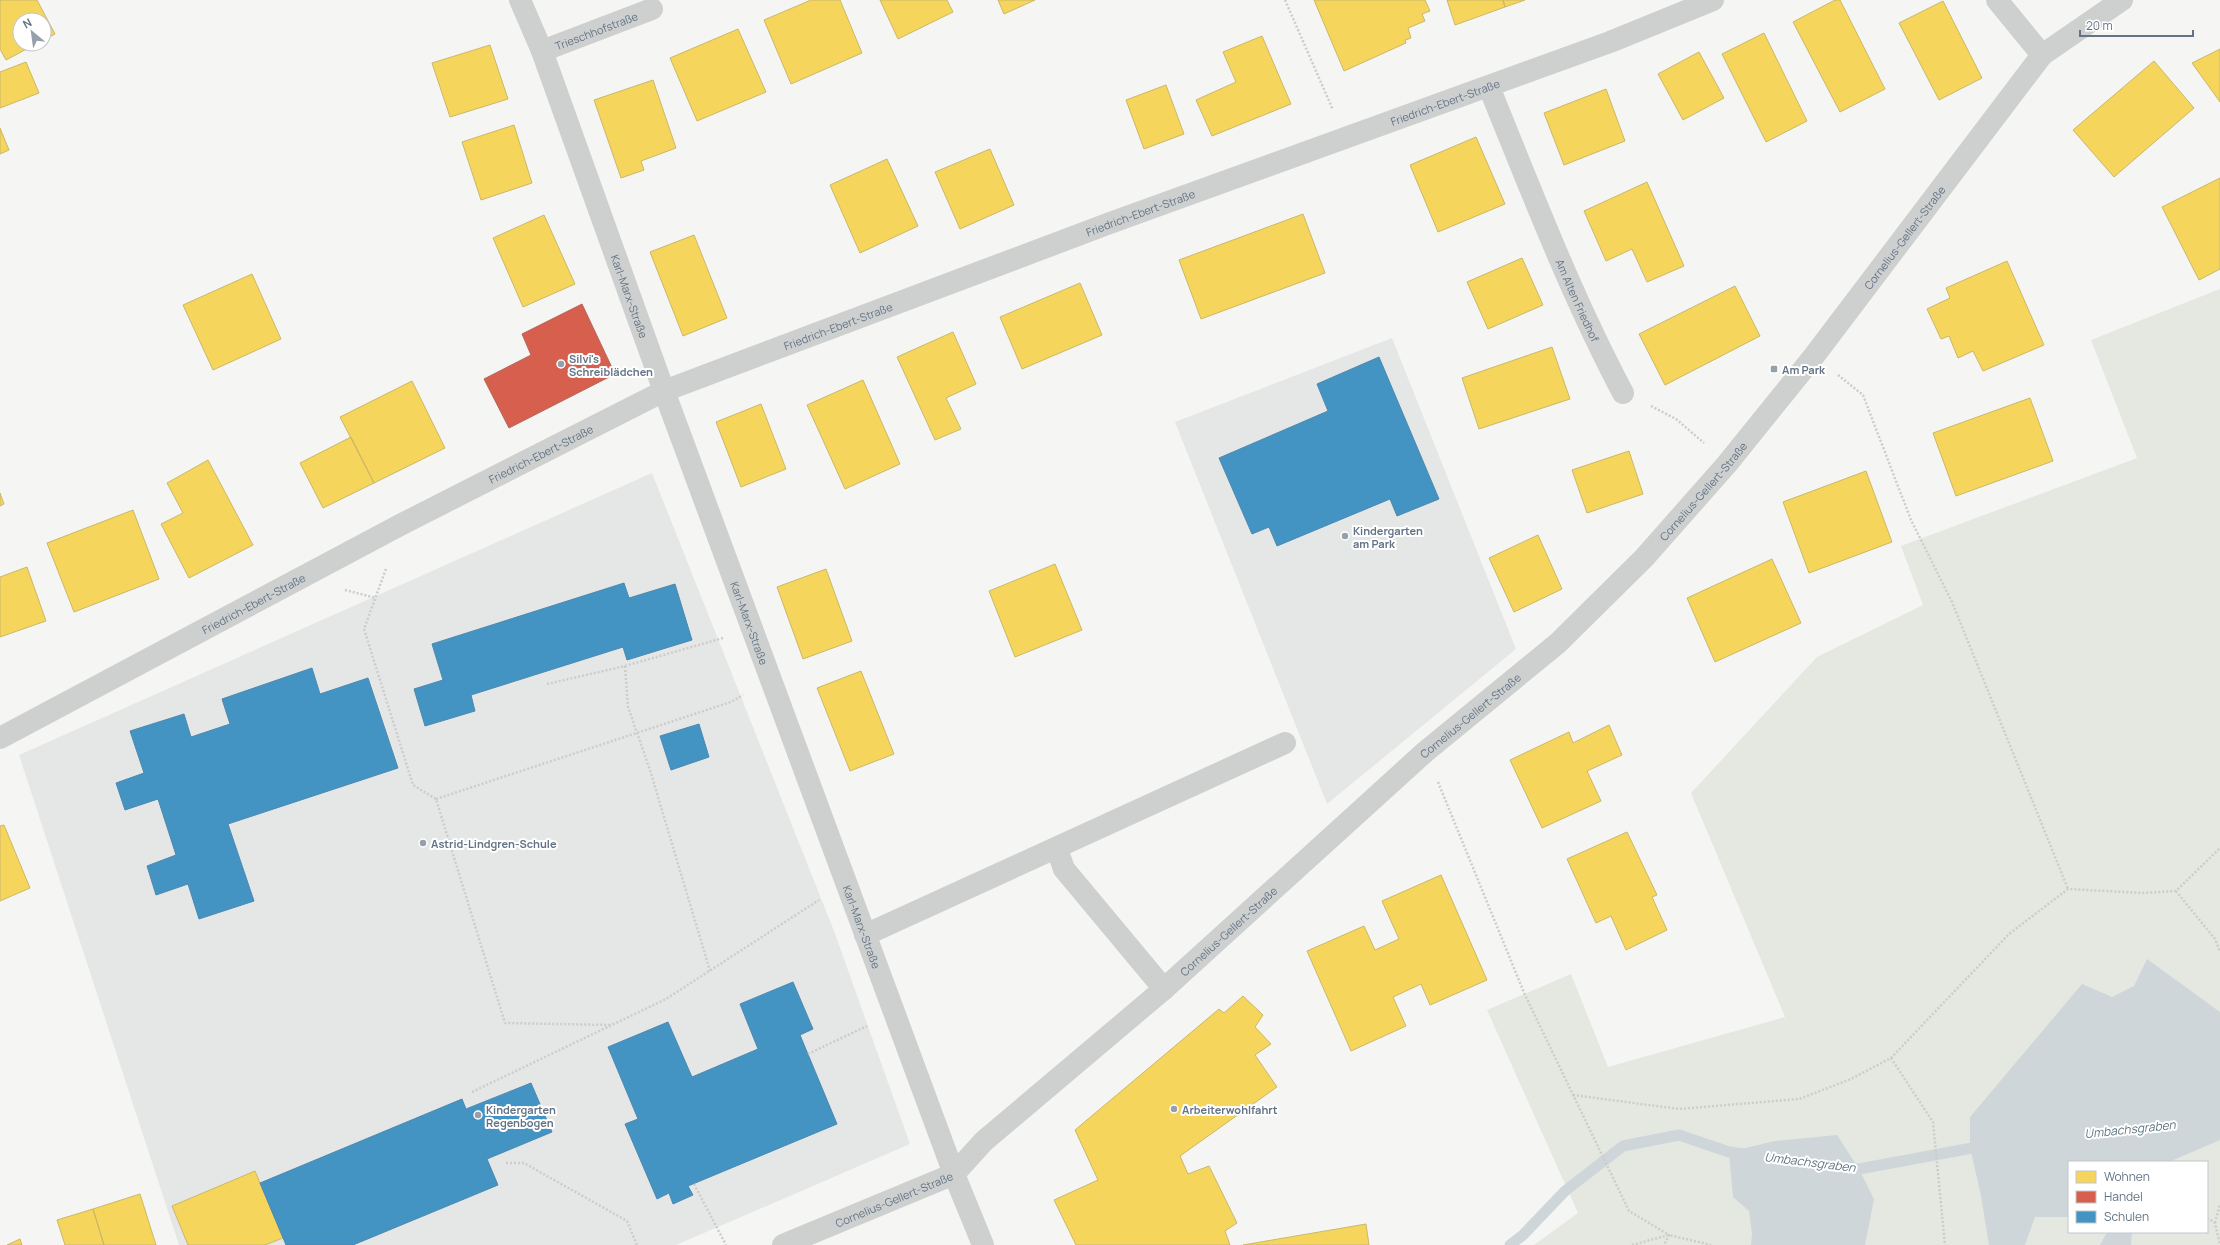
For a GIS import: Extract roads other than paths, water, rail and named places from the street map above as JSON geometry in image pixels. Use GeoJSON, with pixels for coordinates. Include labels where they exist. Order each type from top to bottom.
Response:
{"type":"FeatureCollection","features":[{"type":"Feature","properties":{"kind":"street","name":"Karl-Marx-Straße"},"geometry":{"type":"LineString","coordinates":[[520,0],[542,51],[664,391],[954,1174],[983,1245]]}},
{"type":"Feature","properties":{"kind":"street","name":"Friedrich-Ebert-Straße"},"geometry":{"type":"LineString","coordinates":[[0,738],[402,524],[664,391],[1110,222],[1345,139],[1610,42],[1713,0]]}},
{"type":"Feature","properties":{"kind":"street"},"geometry":{"type":"LineString","coordinates":[[1997,0],[2042,55]]}},
{"type":"Feature","properties":{"kind":"street","name":"Cornelius-Gellert-Straße"},"geometry":{"type":"LineString","coordinates":[[783,1245],[954,1174],[984,1140],[1164,989],[1425,752],[1558,643],[1644,558],[1727,464],[1814,356],[2042,55],[2122,0]]}},
{"type":"Feature","properties":{"kind":"street","name":"Trieschhofstraße"},"geometry":{"type":"LineString","coordinates":[[542,51],[652,9]]}},
{"type":"Feature","properties":{"kind":"street","name":"Am Alten Friedhof"},"geometry":{"type":"LineString","coordinates":[[1489,87],[1576,296],[1597,342],[1624,393]]}},
{"type":"Feature","properties":{"kind":"street"},"geometry":{"type":"LineString","coordinates":[[865,935],[1057,849],[1285,743]]}},
{"type":"Feature","properties":{"kind":"street"},"geometry":{"type":"LineString","coordinates":[[1057,849],[1064,869],[1164,989]]}},
{"type":"Feature","properties":{"kind":"water"},"geometry":{"type":"Polygon","coordinates":[[[2147,959],[2220,1012],[2220,1140],[2171,1161],[2068,1161],[2068,1217],[2035,1217],[2025,1245],[1989,1245],[1981,1196],[1970,1147],[1970,1117],[2082,984],[2112,997],[2134,986],[2147,959]]]}},
{"type":"Feature","properties":{"kind":"water"},"geometry":{"type":"Polygon","coordinates":[[[1837,1135],[1859,1169],[1874,1199],[1865,1245],[1751,1245],[1752,1234],[1749,1211],[1733,1197],[1729,1152],[1775,1141],[1837,1135]]]}},
{"type":"Feature","properties":{"kind":"water"},"geometry":{"type":"Polygon","coordinates":[[[2106,1233],[2132,1233],[2131,1245],[2100,1245],[2106,1233]]]}},
{"type":"Feature","properties":{"kind":"waterway","name":"Umbachsgraben"},"geometry":{"type":"LineString","coordinates":[[1510,1245],[1523,1235],[1565,1191],[1623,1146],[1679,1135],[1729,1152],[1744,1154]]}},
{"type":"Feature","properties":{"kind":"waterway","name":"Umbachsgraben"},"geometry":{"type":"LineString","coordinates":[[1844,1167],[1859,1169],[1983,1146]]}},
{"type":"Feature","properties":{"kind":"place","name":"Silvi's Schreiblädchen"},"geometry":{"type":"Point","coordinates":[561,364]}},
{"type":"Feature","properties":{"kind":"place","name":"Am Park"},"geometry":{"type":"Point","coordinates":[1774,369]}},
{"type":"Feature","properties":{"kind":"place","name":"Kindergarten am Park"},"geometry":{"type":"Point","coordinates":[1345,536]}},
{"type":"Feature","properties":{"kind":"place","name":"Astrid-Lindgren-Schule"},"geometry":{"type":"Point","coordinates":[423,843]}},
{"type":"Feature","properties":{"kind":"place","name":"Arbeiterwohlfahrt"},"geometry":{"type":"Point","coordinates":[1174,1109]}},
{"type":"Feature","properties":{"kind":"place","name":"Kindergarten Regenbogen"},"geometry":{"type":"Point","coordinates":[478,1115]}}]}
